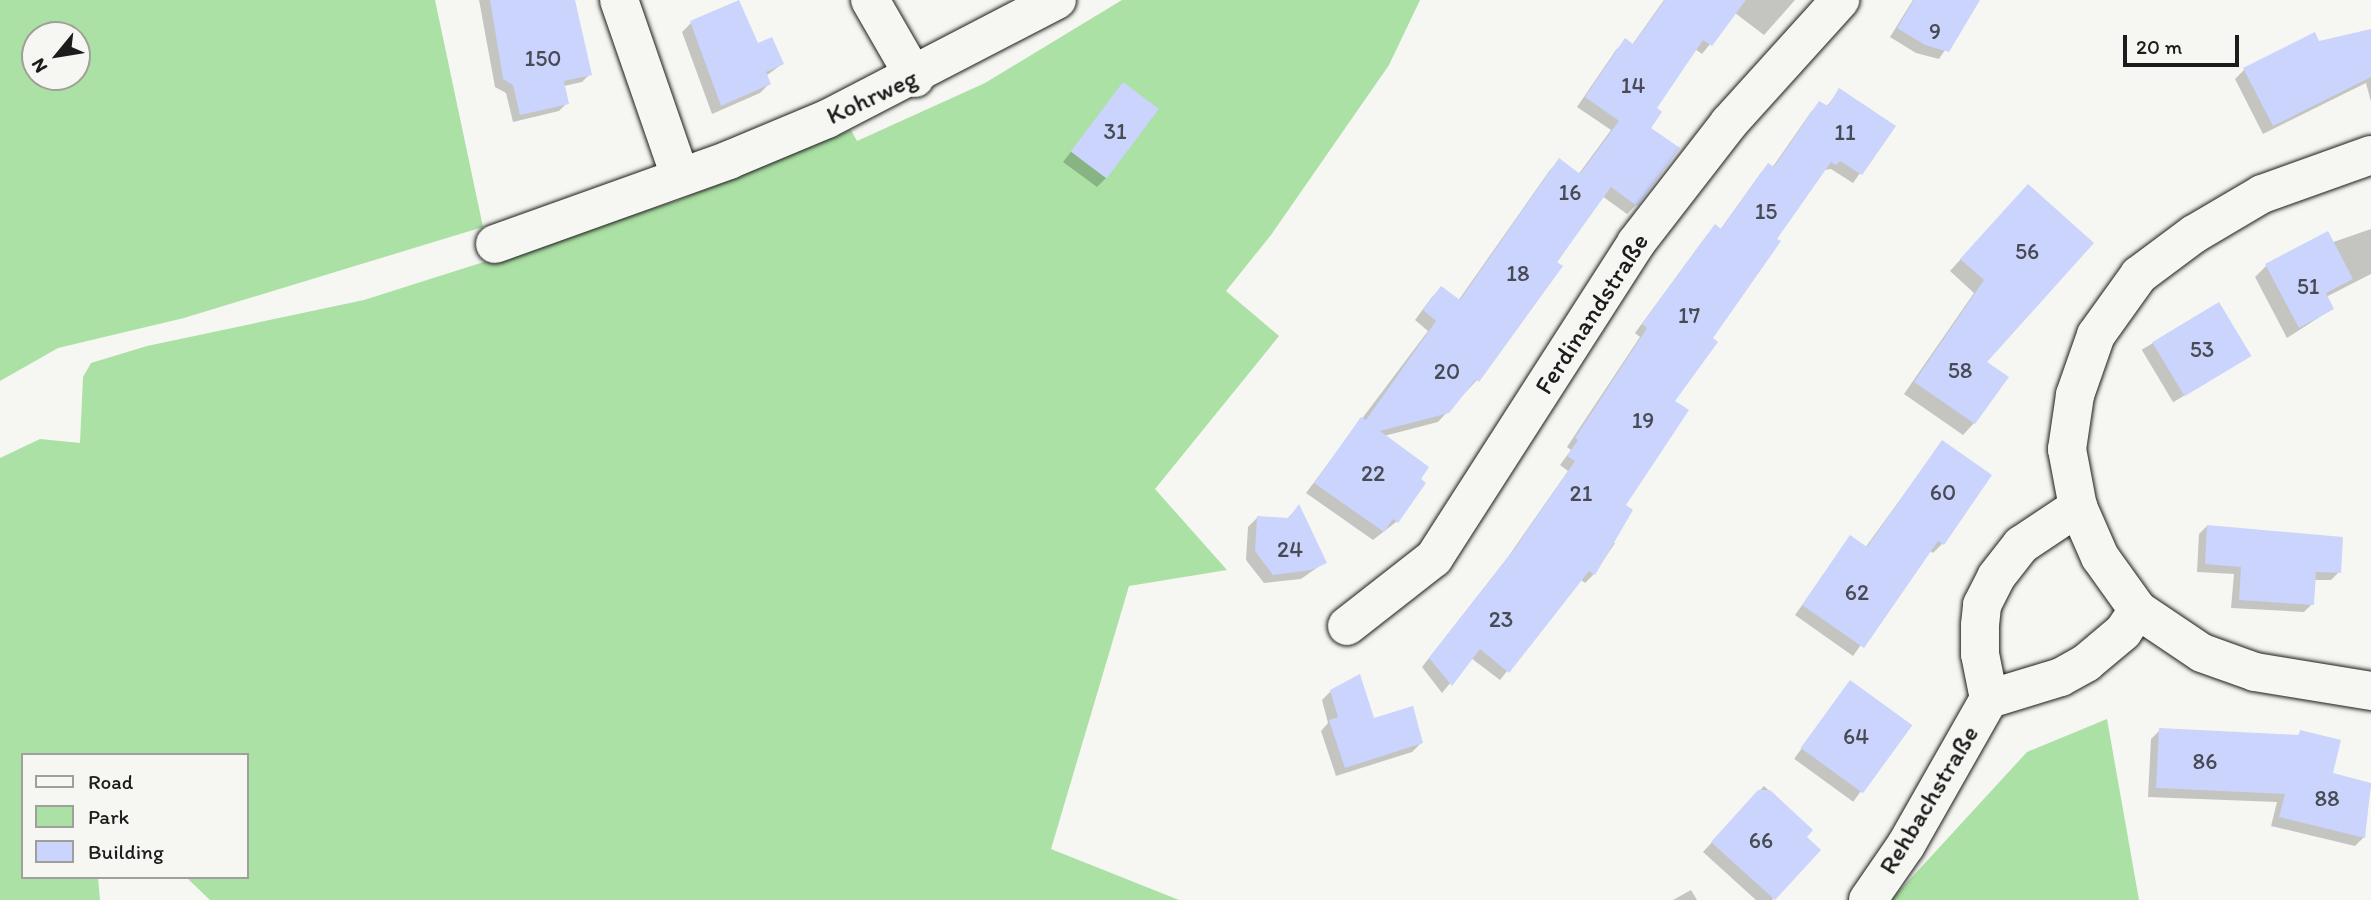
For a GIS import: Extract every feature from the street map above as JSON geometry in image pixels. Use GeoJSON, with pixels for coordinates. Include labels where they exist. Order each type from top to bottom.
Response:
{"type":"FeatureCollection","features":[{"type":"Feature","properties":{"kind":"street"},"geometry":{"type":"LineString","coordinates":[[619,0],[680,176]]}},
{"type":"Feature","properties":{"kind":"street"},"geometry":{"type":"LineString","coordinates":[[870,0],[915,78]]}},
{"type":"Feature","properties":{"kind":"street","name":"Kohrweg"},"geometry":{"type":"LineString","coordinates":[[495,244],[827,119],[915,78],[1057,0]]}},
{"type":"Feature","properties":{"kind":"street","name":"Ferdinandstraße"},"geometry":{"type":"LineString","coordinates":[[1347,626],[1434,558],[1636,243],[1729,123],[1840,0]]}},
{"type":"Feature","properties":{"kind":"street"},"geometry":{"type":"LineString","coordinates":[[2371,155],[2262,194],[2194,233],[2139,275],[2096,335],[2075,395],[2067,449],[2078,507],[2100,557],[2138,610],[2202,653],[2255,672],[2371,691]]}},
{"type":"Feature","properties":{"kind":"street","name":"Rehbachstraße"},"geometry":{"type":"LineString","coordinates":[[1868,900],[1906,845],[1989,699],[1980,654],[1982,605],[1996,577],[2021,545],[2078,507]]}},
{"type":"Feature","properties":{"kind":"street","name":"Rehbachstraße"},"geometry":{"type":"LineString","coordinates":[[1989,699],[2061,677],[2086,663],[2123,632],[2138,610]]}},
{"type":"Feature","properties":{"kind":"green space"},"geometry":{"type":"Polygon","coordinates":[[[0,0],[435,0],[483,227],[184,318],[58,348],[0,381],[0,0]]]}},
{"type":"Feature","properties":{"kind":"green space"},"geometry":{"type":"Polygon","coordinates":[[[1122,0],[1420,0],[1389,65],[1271,235],[1226,291],[1279,336],[1155,489],[1227,570],[1129,586],[1051,849],[1179,900],[210,900],[188,879],[248,879],[248,753],[21,753],[21,879],[98,879],[100,900],[0,900],[0,458],[40,439],[80,443],[83,377],[91,363],[147,346],[364,300],[676,201],[851,130],[857,141],[985,83],[1122,0]]]}},
{"type":"Feature","properties":{"kind":"green space"},"geometry":{"type":"Polygon","coordinates":[[[2107,719],[2139,900],[1891,900],[2027,752],[2107,719]]]}},
{"type":"Feature","properties":{"kind":"building"},"geometry":{"type":"Polygon","coordinates":[[[490,0],[575,0],[592,75],[564,81],[569,104],[520,115],[513,85],[503,79],[490,0]]]}},
{"type":"Feature","properties":{"kind":"building"},"geometry":{"type":"Polygon","coordinates":[[[739,0],[758,43],[772,37],[784,64],[766,72],[771,84],[721,106],[690,21],[739,0]]]}},
{"type":"Feature","properties":{"kind":"building"},"geometry":{"type":"Polygon","coordinates":[[[1665,0],[1746,0],[1712,46],[1703,40],[1657,108],[1662,112],[1651,128],[1680,148],[1637,206],[1611,187],[1557,262],[1563,266],[1479,382],[1476,379],[1449,413],[1380,431],[1429,467],[1421,479],[1426,483],[1398,523],[1393,519],[1384,532],[1314,483],[1361,417],[1366,420],[1436,321],[1423,310],[1441,286],[1460,300],[1559,158],[1580,174],[1619,121],[1585,97],[1625,38],[1633,44],[1665,0]]]}},
{"type":"Feature","properties":{"kind":"building"},"geometry":{"type":"Polygon","coordinates":[[[1914,0],[1980,0],[1949,52],[1925,45],[1897,28],[1914,0]]]}},
{"type":"Feature","properties":{"kind":"building"},"geometry":{"type":"Polygon","coordinates":[[[2371,29],[2371,77],[2273,126],[2243,68],[2315,32],[2319,41],[2371,29]]]}},
{"type":"Feature","properties":{"kind":"building"},"geometry":{"type":"Polygon","coordinates":[[[1123,82],[1159,109],[1107,179],[1071,151],[1123,82]]]}},
{"type":"Feature","properties":{"kind":"building"},"geometry":{"type":"Polygon","coordinates":[[[1839,88],[1896,126],[1862,175],[1840,161],[1836,165],[1831,162],[1777,239],[1781,241],[1713,338],[1718,342],[1675,401],[1689,410],[1626,505],[1633,510],[1595,575],[1589,571],[1509,673],[1480,649],[1452,686],[1429,658],[1516,547],[1575,461],[1567,456],[1578,440],[1575,438],[1647,328],[1642,324],[1715,224],[1721,229],[1768,163],[1774,167],[1819,101],[1828,106],[1839,88]]]}},
{"type":"Feature","properties":{"kind":"building"},"geometry":{"type":"Polygon","coordinates":[[[2028,184],[2094,243],[1987,362],[2009,377],[1975,424],[1914,382],[1984,280],[1960,259],[2028,184]]]}},
{"type":"Feature","properties":{"kind":"building"},"geometry":{"type":"Polygon","coordinates":[[[2328,231],[2353,279],[2326,293],[2334,309],[2299,328],[2265,264],[2328,231]]]}},
{"type":"Feature","properties":{"kind":"building"},"geometry":{"type":"Polygon","coordinates":[[[2219,302],[2251,356],[2185,396],[2152,342],[2219,302]]]}},
{"type":"Feature","properties":{"kind":"building"},"geometry":{"type":"Polygon","coordinates":[[[1942,440],[1992,475],[1944,545],[1938,541],[1864,648],[1802,605],[1850,535],[1867,547],[1942,440]]]}},
{"type":"Feature","properties":{"kind":"building"},"geometry":{"type":"Polygon","coordinates":[[[1299,504],[1327,563],[1311,570],[1273,575],[1255,551],[1257,516],[1289,518],[1299,504]]]}},
{"type":"Feature","properties":{"kind":"building"},"geometry":{"type":"Polygon","coordinates":[[[2207,525],[2343,537],[2341,573],[2316,572],[2314,605],[2239,600],[2241,567],[2205,564],[2207,525]]]}},
{"type":"Feature","properties":{"kind":"building"},"geometry":{"type":"Polygon","coordinates":[[[1360,674],[1374,718],[1413,706],[1423,743],[1345,768],[1329,720],[1338,717],[1330,690],[1360,674]]]}},
{"type":"Feature","properties":{"kind":"building"},"geometry":{"type":"Polygon","coordinates":[[[1850,680],[1912,725],[1863,793],[1801,748],[1850,680]]]}},
{"type":"Feature","properties":{"kind":"building"},"geometry":{"type":"Polygon","coordinates":[[[2159,728],[2299,735],[2300,730],[2341,740],[2333,773],[2371,783],[2365,838],[2279,817],[2285,794],[2156,788],[2159,728]]]}},
{"type":"Feature","properties":{"kind":"building"},"geometry":{"type":"Polygon","coordinates":[[[1758,790],[1770,790],[1813,830],[1807,837],[1821,850],[1775,900],[1711,842],[1758,790]]]}}]}
